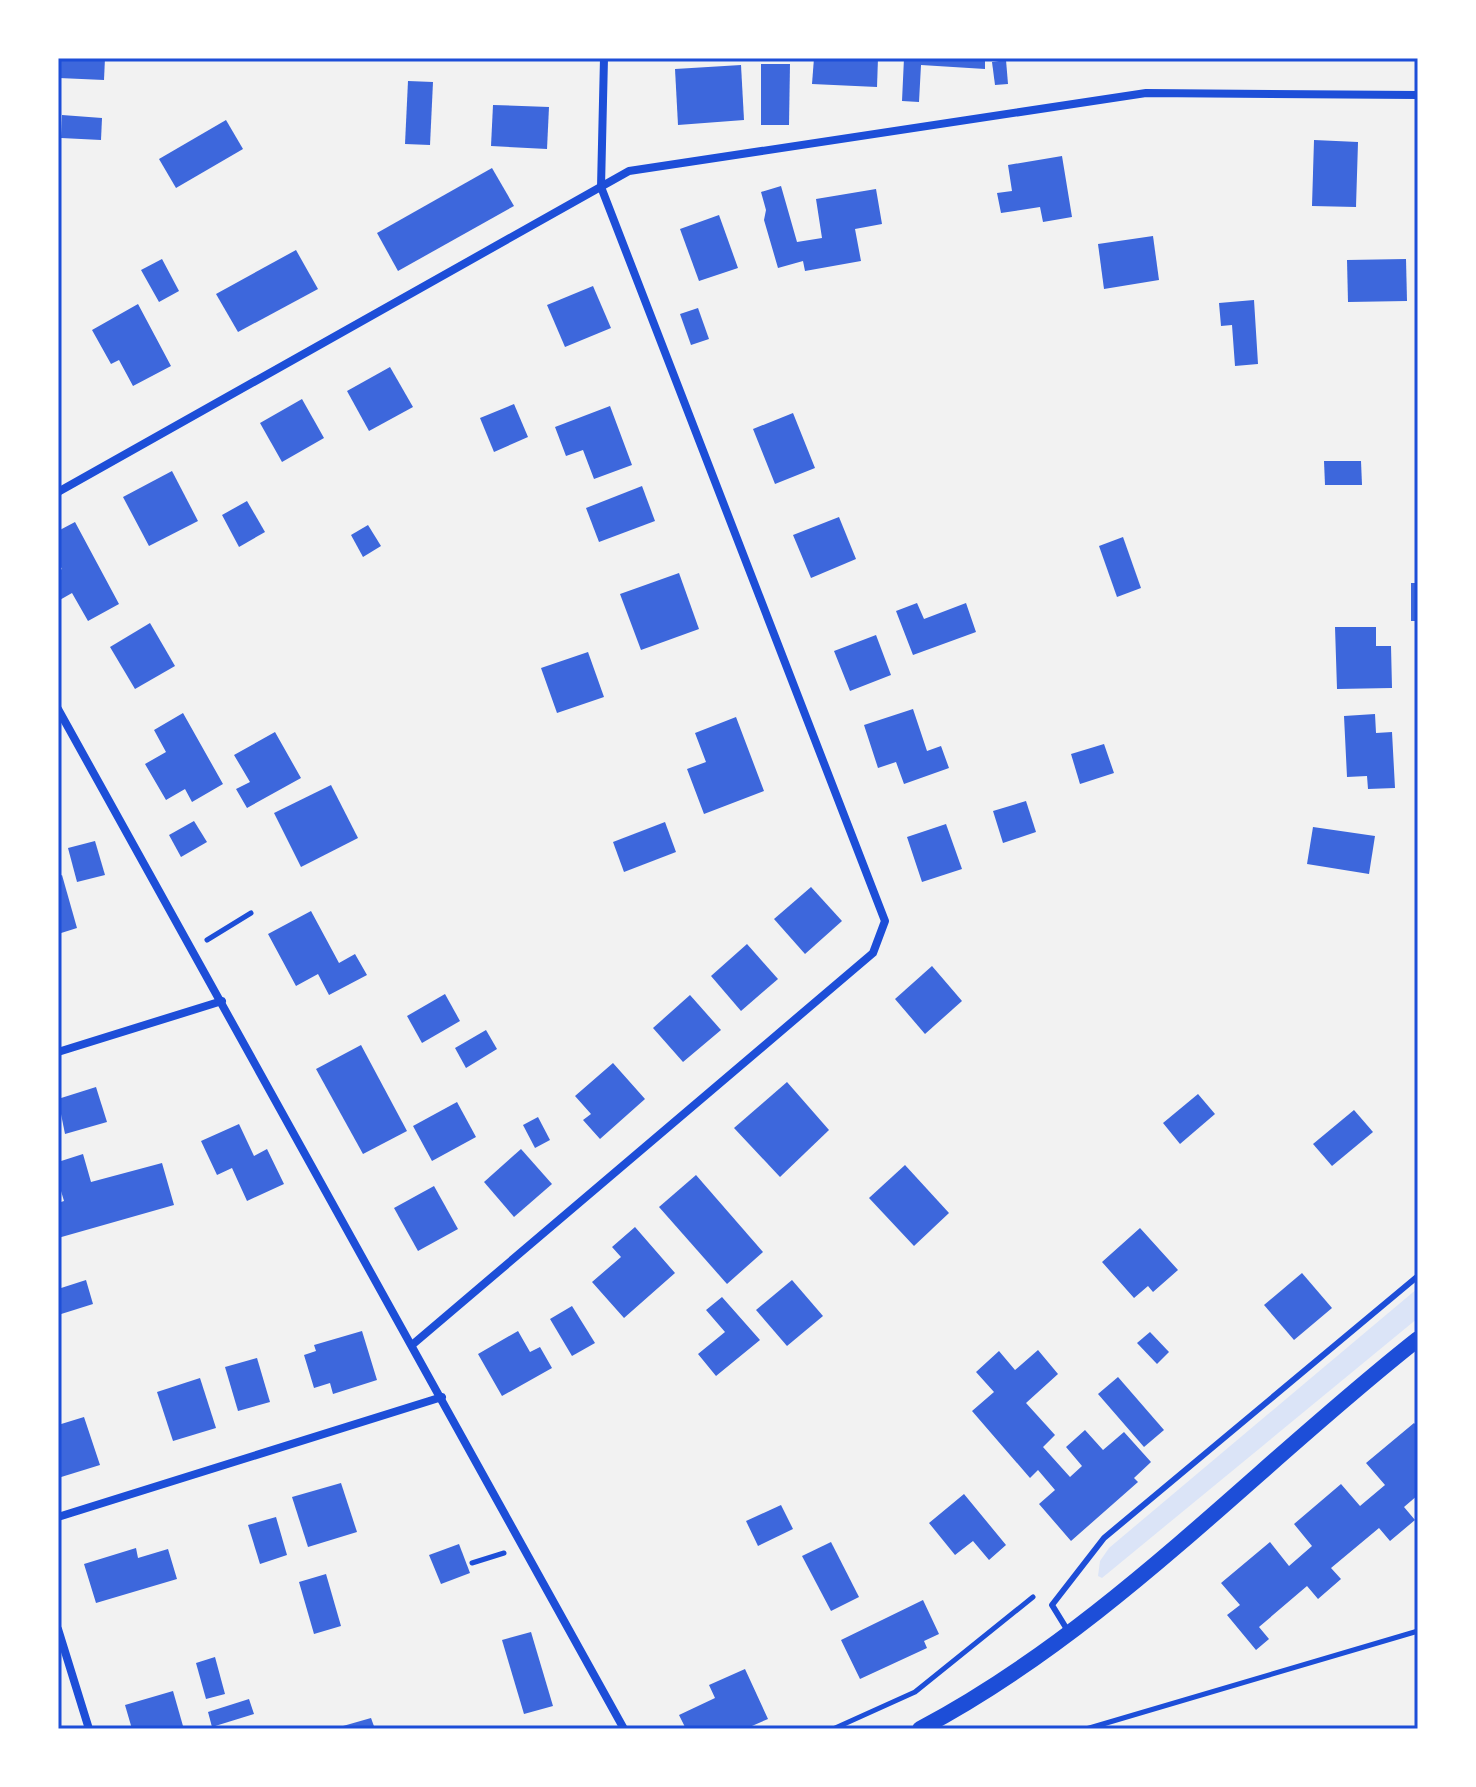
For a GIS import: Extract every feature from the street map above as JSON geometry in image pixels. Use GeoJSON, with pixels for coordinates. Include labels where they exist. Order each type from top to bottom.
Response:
{"type":"FeatureCollection","features":[{"type":"Feature","properties":{"kind":"main road"},"geometry":{"type":"LineString","coordinates":[[920,1729],[980,1694],[1068,1631],[1177,1545],[1418,1339]]}},
{"type":"Feature","properties":{"kind":"street"},"geometry":{"type":"LineString","coordinates":[[412,1345],[873,953],[885,921],[601,187],[604,58]]}},
{"type":"Feature","properties":{"kind":"street"},"geometry":{"type":"LineString","coordinates":[[58,492],[629,171],[1146,93],[1418,95]]}},
{"type":"Feature","properties":{"kind":"street"},"geometry":{"type":"LineString","coordinates":[[58,709],[624,1729]]}},
{"type":"Feature","properties":{"kind":"street"},"geometry":{"type":"LineString","coordinates":[[58,1052],[222,1001]]}},
{"type":"Feature","properties":{"kind":"street"},"geometry":{"type":"LineString","coordinates":[[58,1517],[442,1397]]}},
{"type":"Feature","properties":{"kind":"street"},"geometry":{"type":"LineString","coordinates":[[58,1629],[89,1729]]}},
{"type":"Feature","properties":{"kind":"lane"},"geometry":{"type":"LineString","coordinates":[[1068,1631],[1052,1605],[1104,1538],[1418,1276]]}},
{"type":"Feature","properties":{"kind":"path"},"geometry":{"type":"LineString","coordinates":[[193,948],[251,913]]}},
{"type":"Feature","properties":{"kind":"path"},"geometry":{"type":"LineString","coordinates":[[472,1563],[524,1546]]}},
{"type":"Feature","properties":{"kind":"path"},"geometry":{"type":"LineString","coordinates":[[833,1729],[915,1692],[1043,1588]]}},
{"type":"Feature","properties":{"kind":"path"},"geometry":{"type":"LineString","coordinates":[[1086,1729],[1418,1631]]}},
{"type":"Feature","properties":{"kind":"shaded area"},"geometry":{"type":"Polygon","coordinates":[[[1418,1288],[1418,1318],[1102,1578],[1098,1576],[1100,1561],[1109,1548],[1418,1288]]]}},
{"type":"Feature","properties":{"kind":"building"},"geometry":{"type":"Polygon","coordinates":[[[60,58],[105,58],[104,80],[59,78],[60,58]]]}},
{"type":"Feature","properties":{"kind":"building"},"geometry":{"type":"Polygon","coordinates":[[[814,58],[878,58],[877,87],[812,84],[814,58]]]}},
{"type":"Feature","properties":{"kind":"building"},"geometry":{"type":"Polygon","coordinates":[[[904,58],[985,58],[985,69],[921,65],[919,102],[902,101],[904,58]]]}},
{"type":"Feature","properties":{"kind":"building"},"geometry":{"type":"Polygon","coordinates":[[[1361,58],[1397,58],[1397,61],[1361,61],[1361,58]]]}},
{"type":"Feature","properties":{"kind":"building"},"geometry":{"type":"Polygon","coordinates":[[[1006,60],[1008,84],[995,85],[992,62],[1006,60]]]}},
{"type":"Feature","properties":{"kind":"building"},"geometry":{"type":"Polygon","coordinates":[[[761,64],[790,64],[789,125],[761,125],[761,64]]]}},
{"type":"Feature","properties":{"kind":"building"},"geometry":{"type":"Polygon","coordinates":[[[741,65],[744,120],[678,125],[675,69],[741,65]]]}},
{"type":"Feature","properties":{"kind":"building"},"geometry":{"type":"Polygon","coordinates":[[[408,81],[433,82],[430,145],[405,144],[408,81]]]}},
{"type":"Feature","properties":{"kind":"building"},"geometry":{"type":"Polygon","coordinates":[[[493,105],[549,107],[547,149],[491,146],[493,105]]]}},
{"type":"Feature","properties":{"kind":"building"},"geometry":{"type":"Polygon","coordinates":[[[62,115],[102,118],[101,140],[61,138],[62,115]]]}},
{"type":"Feature","properties":{"kind":"building"},"geometry":{"type":"Polygon","coordinates":[[[226,120],[243,149],[176,188],[159,159],[226,120]]]}},
{"type":"Feature","properties":{"kind":"building"},"geometry":{"type":"Polygon","coordinates":[[[1314,140],[1358,142],[1356,207],[1312,206],[1314,140]]]}},
{"type":"Feature","properties":{"kind":"building"},"geometry":{"type":"Polygon","coordinates":[[[1062,156],[1072,217],[1043,222],[1040,207],[1001,213],[997,193],[1012,191],[1008,165],[1062,156]]]}},
{"type":"Feature","properties":{"kind":"building"},"geometry":{"type":"Polygon","coordinates":[[[492,168],[514,206],[398,271],[377,233],[492,168]]]}},
{"type":"Feature","properties":{"kind":"building"},"geometry":{"type":"Polygon","coordinates":[[[781,186],[797,242],[822,238],[816,199],[876,189],[882,224],[855,229],[861,261],[805,271],[803,261],[778,268],[764,220],[766,210],[761,192],[781,186]]]}},
{"type":"Feature","properties":{"kind":"building"},"geometry":{"type":"Polygon","coordinates":[[[719,215],[738,268],[699,281],[680,229],[719,215]]]}},
{"type":"Feature","properties":{"kind":"building"},"geometry":{"type":"Polygon","coordinates":[[[1153,236],[1159,280],[1104,289],[1098,244],[1153,236]]]}},
{"type":"Feature","properties":{"kind":"building"},"geometry":{"type":"Polygon","coordinates":[[[296,250],[318,289],[238,332],[216,294],[296,250]]]}},
{"type":"Feature","properties":{"kind":"building"},"geometry":{"type":"Polygon","coordinates":[[[162,259],[179,291],[159,302],[141,270],[162,259]]]}},
{"type":"Feature","properties":{"kind":"building"},"geometry":{"type":"Polygon","coordinates":[[[1406,259],[1407,301],[1348,302],[1347,260],[1406,259]]]}},
{"type":"Feature","properties":{"kind":"building"},"geometry":{"type":"Polygon","coordinates":[[[593,286],[611,328],[565,347],[547,305],[593,286]]]}},
{"type":"Feature","properties":{"kind":"building"},"geometry":{"type":"Polygon","coordinates":[[[1254,300],[1258,364],[1235,366],[1232,325],[1221,326],[1219,303],[1254,300]]]}},
{"type":"Feature","properties":{"kind":"building"},"geometry":{"type":"Polygon","coordinates":[[[138,304],[171,366],[133,386],[119,360],[111,364],[92,330],[138,304]]]}},
{"type":"Feature","properties":{"kind":"building"},"geometry":{"type":"Polygon","coordinates":[[[698,308],[709,339],[691,345],[680,314],[698,308]]]}},
{"type":"Feature","properties":{"kind":"building"},"geometry":{"type":"Polygon","coordinates":[[[390,367],[413,407],[369,431],[347,391],[390,367]]]}},
{"type":"Feature","properties":{"kind":"building"},"geometry":{"type":"Polygon","coordinates":[[[302,399],[324,438],[282,462],[260,423],[302,399]]]}},
{"type":"Feature","properties":{"kind":"building"},"geometry":{"type":"Polygon","coordinates":[[[514,404],[528,437],[494,452],[480,418],[514,404]]]}},
{"type":"Feature","properties":{"kind":"building"},"geometry":{"type":"Polygon","coordinates":[[[610,406],[632,465],[594,479],[583,450],[566,456],[555,427],[610,406]]]}},
{"type":"Feature","properties":{"kind":"building"},"geometry":{"type":"Polygon","coordinates":[[[793,413],[815,468],[775,484],[753,429],[793,413]]]}},
{"type":"Feature","properties":{"kind":"building"},"geometry":{"type":"Polygon","coordinates":[[[1324,461],[1361,461],[1362,485],[1325,485],[1324,461]]]}},
{"type":"Feature","properties":{"kind":"building"},"geometry":{"type":"Polygon","coordinates":[[[172,471],[198,521],[149,546],[123,497],[172,471]]]}},
{"type":"Feature","properties":{"kind":"building"},"geometry":{"type":"Polygon","coordinates":[[[642,486],[655,521],[599,542],[586,508],[642,486]]]}},
{"type":"Feature","properties":{"kind":"building"},"geometry":{"type":"Polygon","coordinates":[[[247,501],[265,532],[239,547],[222,515],[247,501]]]}},
{"type":"Feature","properties":{"kind":"building"},"geometry":{"type":"Polygon","coordinates":[[[839,517],[856,559],[811,578],[793,535],[839,517]]]}},
{"type":"Feature","properties":{"kind":"building"},"geometry":{"type":"Polygon","coordinates":[[[75,522],[119,604],[88,621],[72,593],[58,601],[58,571],[62,569],[58,562],[58,531],[75,522]]]}},
{"type":"Feature","properties":{"kind":"building"},"geometry":{"type":"Polygon","coordinates":[[[368,525],[381,546],[363,557],[351,535],[368,525]]]}},
{"type":"Feature","properties":{"kind":"building"},"geometry":{"type":"Polygon","coordinates":[[[1123,537],[1141,588],[1117,597],[1099,546],[1123,537]]]}},
{"type":"Feature","properties":{"kind":"building"},"geometry":{"type":"Polygon","coordinates":[[[679,573],[699,629],[641,650],[620,594],[679,573]]]}},
{"type":"Feature","properties":{"kind":"building"},"geometry":{"type":"Polygon","coordinates":[[[1411,583],[1418,583],[1418,621],[1411,621],[1411,583]]]}},
{"type":"Feature","properties":{"kind":"building"},"geometry":{"type":"Polygon","coordinates":[[[917,603],[924,619],[966,603],[976,632],[913,655],[896,611],[917,603]]]}},
{"type":"Feature","properties":{"kind":"building"},"geometry":{"type":"Polygon","coordinates":[[[150,623],[175,666],[135,689],[110,647],[150,623]]]}},
{"type":"Feature","properties":{"kind":"building"},"geometry":{"type":"Polygon","coordinates":[[[1335,627],[1376,627],[1376,646],[1391,646],[1392,688],[1337,689],[1335,627]]]}},
{"type":"Feature","properties":{"kind":"building"},"geometry":{"type":"Polygon","coordinates":[[[876,635],[891,675],[850,691],[834,651],[876,635]]]}},
{"type":"Feature","properties":{"kind":"building"},"geometry":{"type":"Polygon","coordinates":[[[588,652],[604,697],[557,713],[541,668],[588,652]]]}},
{"type":"Feature","properties":{"kind":"building"},"geometry":{"type":"Polygon","coordinates":[[[913,709],[927,751],[941,746],[949,768],[904,784],[896,762],[878,768],[864,725],[913,709]]]}},
{"type":"Feature","properties":{"kind":"building"},"geometry":{"type":"Polygon","coordinates":[[[183,713],[223,784],[192,802],[185,789],[166,800],[145,764],[166,752],[154,730],[183,713]]]}},
{"type":"Feature","properties":{"kind":"building"},"geometry":{"type":"Polygon","coordinates":[[[1375,714],[1376,733],[1392,732],[1395,788],[1368,789],[1367,776],[1347,777],[1344,716],[1375,714]]]}},
{"type":"Feature","properties":{"kind":"building"},"geometry":{"type":"Polygon","coordinates":[[[736,717],[764,791],[704,814],[687,769],[706,762],[695,733],[736,717]]]}},
{"type":"Feature","properties":{"kind":"building"},"geometry":{"type":"Polygon","coordinates":[[[275,732],[301,778],[247,808],[236,789],[250,782],[234,755],[275,732]]]}},
{"type":"Feature","properties":{"kind":"building"},"geometry":{"type":"Polygon","coordinates":[[[1104,744],[1114,773],[1080,784],[1071,754],[1104,744]]]}},
{"type":"Feature","properties":{"kind":"building"},"geometry":{"type":"Polygon","coordinates":[[[331,785],[358,838],[301,867],[274,813],[331,785]]]}},
{"type":"Feature","properties":{"kind":"building"},"geometry":{"type":"Polygon","coordinates":[[[1026,801],[1036,832],[1003,843],[993,811],[1026,801]]]}},
{"type":"Feature","properties":{"kind":"building"},"geometry":{"type":"Polygon","coordinates":[[[194,821],[207,842],[181,857],[169,835],[194,821]]]}},
{"type":"Feature","properties":{"kind":"building"},"geometry":{"type":"Polygon","coordinates":[[[665,822],[676,852],[624,872],[613,842],[665,822]]]}},
{"type":"Feature","properties":{"kind":"building"},"geometry":{"type":"Polygon","coordinates":[[[946,824],[962,869],[922,882],[907,837],[946,824]]]}},
{"type":"Feature","properties":{"kind":"building"},"geometry":{"type":"Polygon","coordinates":[[[1313,827],[1375,836],[1369,874],[1307,864],[1313,827]]]}},
{"type":"Feature","properties":{"kind":"building"},"geometry":{"type":"Polygon","coordinates":[[[95,841],[105,875],[77,882],[68,848],[95,841]]]}},
{"type":"Feature","properties":{"kind":"building"},"geometry":{"type":"Polygon","coordinates":[[[62,875],[77,928],[58,934],[58,877],[62,875]]]}},
{"type":"Feature","properties":{"kind":"building"},"geometry":{"type":"Polygon","coordinates":[[[811,887],[842,921],[805,954],[774,919],[811,887]]]}},
{"type":"Feature","properties":{"kind":"building"},"geometry":{"type":"Polygon","coordinates":[[[311,911],[339,963],[355,954],[367,975],[329,995],[318,974],[296,986],[268,934],[311,911]]]}},
{"type":"Feature","properties":{"kind":"building"},"geometry":{"type":"Polygon","coordinates":[[[747,944],[778,979],[741,1011],[711,976],[747,944]]]}},
{"type":"Feature","properties":{"kind":"building"},"geometry":{"type":"Polygon","coordinates":[[[932,966],[962,1001],[925,1034],[895,999],[932,966]]]}},
{"type":"Feature","properties":{"kind":"building"},"geometry":{"type":"Polygon","coordinates":[[[445,994],[460,1021],[422,1043],[407,1016],[445,994]]]}},
{"type":"Feature","properties":{"kind":"building"},"geometry":{"type":"Polygon","coordinates":[[[690,995],[721,1030],[683,1062],[653,1028],[690,995]]]}},
{"type":"Feature","properties":{"kind":"building"},"geometry":{"type":"Polygon","coordinates":[[[486,1030],[497,1049],[466,1068],[455,1048],[486,1030]]]}},
{"type":"Feature","properties":{"kind":"building"},"geometry":{"type":"Polygon","coordinates":[[[361,1045],[407,1131],[363,1154],[316,1069],[361,1045]]]}},
{"type":"Feature","properties":{"kind":"building"},"geometry":{"type":"Polygon","coordinates":[[[613,1063],[645,1099],[600,1139],[583,1120],[591,1114],[575,1096],[613,1063]]]}},
{"type":"Feature","properties":{"kind":"building"},"geometry":{"type":"Polygon","coordinates":[[[787,1082],[829,1130],[780,1177],[734,1128],[787,1082]]]}},
{"type":"Feature","properties":{"kind":"building"},"geometry":{"type":"Polygon","coordinates":[[[96,1087],[107,1122],[65,1134],[58,1099],[96,1087]]]}},
{"type":"Feature","properties":{"kind":"building"},"geometry":{"type":"Polygon","coordinates":[[[1198,1094],[1215,1114],[1180,1144],[1163,1123],[1198,1094]]]}},
{"type":"Feature","properties":{"kind":"building"},"geometry":{"type":"Polygon","coordinates":[[[457,1102],[476,1137],[432,1161],[413,1126],[457,1102]]]}},
{"type":"Feature","properties":{"kind":"building"},"geometry":{"type":"Polygon","coordinates":[[[1354,1110],[1373,1132],[1332,1166],[1313,1144],[1354,1110]]]}},
{"type":"Feature","properties":{"kind":"building"},"geometry":{"type":"Polygon","coordinates":[[[538,1117],[550,1140],[535,1148],[523,1125],[538,1117]]]}},
{"type":"Feature","properties":{"kind":"building"},"geometry":{"type":"Polygon","coordinates":[[[239,1124],[254,1156],[267,1149],[284,1184],[247,1201],[232,1168],[217,1175],[201,1141],[239,1124]]]}},
{"type":"Feature","properties":{"kind":"building"},"geometry":{"type":"Polygon","coordinates":[[[521,1149],[552,1184],[514,1217],[484,1182],[521,1149]]]}},
{"type":"Feature","properties":{"kind":"building"},"geometry":{"type":"Polygon","coordinates":[[[83,1154],[91,1182],[162,1163],[174,1205],[58,1238],[58,1203],[64,1201],[58,1181],[58,1162],[83,1154]]]}},
{"type":"Feature","properties":{"kind":"building"},"geometry":{"type":"Polygon","coordinates":[[[905,1165],[949,1213],[914,1246],[869,1198],[905,1165]]]}},
{"type":"Feature","properties":{"kind":"building"},"geometry":{"type":"Polygon","coordinates":[[[696,1175],[763,1252],[727,1284],[659,1207],[696,1175]]]}},
{"type":"Feature","properties":{"kind":"building"},"geometry":{"type":"Polygon","coordinates":[[[434,1186],[458,1229],[418,1251],[394,1208],[434,1186]]]}},
{"type":"Feature","properties":{"kind":"building"},"geometry":{"type":"Polygon","coordinates":[[[635,1227],[675,1273],[624,1318],[592,1282],[621,1257],[612,1247],[635,1227]]]}},
{"type":"Feature","properties":{"kind":"building"},"geometry":{"type":"Polygon","coordinates":[[[1140,1228],[1178,1270],[1153,1292],[1148,1286],[1134,1298],[1102,1262],[1140,1228]]]}},
{"type":"Feature","properties":{"kind":"building"},"geometry":{"type":"Polygon","coordinates":[[[1302,1273],[1332,1308],[1294,1340],[1264,1305],[1302,1273]]]}},
{"type":"Feature","properties":{"kind":"building"},"geometry":{"type":"Polygon","coordinates":[[[86,1280],[93,1304],[58,1315],[58,1289],[86,1280]]]}},
{"type":"Feature","properties":{"kind":"building"},"geometry":{"type":"Polygon","coordinates":[[[792,1280],[823,1316],[787,1346],[756,1310],[792,1280]]]}},
{"type":"Feature","properties":{"kind":"building"},"geometry":{"type":"Polygon","coordinates":[[[722,1297],[760,1340],[716,1376],[698,1354],[725,1332],[706,1310],[722,1297]]]}},
{"type":"Feature","properties":{"kind":"building"},"geometry":{"type":"Polygon","coordinates":[[[572,1306],[595,1343],[572,1356],[550,1319],[572,1306]]]}},
{"type":"Feature","properties":{"kind":"building"},"geometry":{"type":"Polygon","coordinates":[[[362,1331],[377,1380],[333,1394],[330,1383],[314,1388],[304,1355],[316,1351],[314,1345],[362,1331]]]}},
{"type":"Feature","properties":{"kind":"building"},"geometry":{"type":"Polygon","coordinates":[[[518,1331],[530,1352],[540,1347],[552,1368],[502,1396],[478,1354],[518,1331]]]}},
{"type":"Feature","properties":{"kind":"building"},"geometry":{"type":"Polygon","coordinates":[[[1150,1332],[1169,1352],[1157,1364],[1137,1343],[1150,1332]]]}},
{"type":"Feature","properties":{"kind":"building"},"geometry":{"type":"Polygon","coordinates":[[[1038,1350],[1058,1374],[1026,1403],[1055,1435],[1043,1447],[1070,1477],[1082,1466],[1066,1447],[1085,1430],[1103,1450],[1124,1432],[1151,1462],[1134,1478],[1138,1482],[1071,1541],[1039,1504],[1055,1490],[1038,1470],[1030,1478],[972,1411],[994,1392],[976,1372],[999,1351],[1015,1370],[1038,1350]]]}},
{"type":"Feature","properties":{"kind":"building"},"geometry":{"type":"Polygon","coordinates":[[[257,1358],[270,1402],[238,1411],[225,1367],[257,1358]]]}},
{"type":"Feature","properties":{"kind":"building"},"geometry":{"type":"Polygon","coordinates":[[[1118,1377],[1164,1430],[1144,1447],[1098,1394],[1118,1377]]]}},
{"type":"Feature","properties":{"kind":"building"},"geometry":{"type":"Polygon","coordinates":[[[200,1378],[216,1428],[173,1441],[157,1392],[200,1378]]]}},
{"type":"Feature","properties":{"kind":"building"},"geometry":{"type":"Polygon","coordinates":[[[84,1417],[100,1465],[58,1478],[58,1425],[84,1417]]]}},
{"type":"Feature","properties":{"kind":"building"},"geometry":{"type":"Polygon","coordinates":[[[1414,1423],[1418,1427],[1418,1495],[1404,1507],[1415,1520],[1390,1541],[1379,1528],[1331,1568],[1341,1579],[1318,1599],[1307,1586],[1259,1627],[1269,1639],[1256,1650],[1227,1615],[1240,1605],[1221,1583],[1270,1542],[1289,1566],[1312,1546],[1294,1524],[1341,1484],[1360,1506],[1385,1485],[1366,1463],[1414,1423]]]}},
{"type":"Feature","properties":{"kind":"building"},"geometry":{"type":"Polygon","coordinates":[[[341,1483],[357,1532],[308,1547],[292,1497],[341,1483]]]}},
{"type":"Feature","properties":{"kind":"building"},"geometry":{"type":"Polygon","coordinates":[[[964,1494],[1006,1545],[989,1560],[973,1541],[955,1555],[929,1523],[964,1494]]]}},
{"type":"Feature","properties":{"kind":"building"},"geometry":{"type":"Polygon","coordinates":[[[781,1505],[793,1529],[758,1546],[746,1521],[781,1505]]]}},
{"type":"Feature","properties":{"kind":"building"},"geometry":{"type":"Polygon","coordinates":[[[276,1517],[287,1555],[260,1564],[248,1525],[276,1517]]]}},
{"type":"Feature","properties":{"kind":"building"},"geometry":{"type":"Polygon","coordinates":[[[831,1542],[859,1597],[831,1611],[802,1556],[831,1542]]]}},
{"type":"Feature","properties":{"kind":"building"},"geometry":{"type":"Polygon","coordinates":[[[459,1544],[470,1573],[441,1584],[429,1555],[459,1544]]]}},
{"type":"Feature","properties":{"kind":"building"},"geometry":{"type":"Polygon","coordinates":[[[136,1548],[138,1558],[168,1549],[177,1579],[96,1603],[84,1564],[136,1548]]]}},
{"type":"Feature","properties":{"kind":"building"},"geometry":{"type":"Polygon","coordinates":[[[326,1574],[341,1626],[314,1634],[299,1582],[326,1574]]]}},
{"type":"Feature","properties":{"kind":"building"},"geometry":{"type":"Polygon","coordinates":[[[923,1600],[939,1634],[924,1641],[927,1648],[860,1679],[841,1640],[923,1600]]]}},
{"type":"Feature","properties":{"kind":"building"},"geometry":{"type":"Polygon","coordinates":[[[531,1632],[553,1706],[524,1714],[502,1640],[531,1632]]]}},
{"type":"Feature","properties":{"kind":"building"},"geometry":{"type":"Polygon","coordinates":[[[215,1657],[225,1694],[206,1699],[196,1663],[215,1657]]]}},
{"type":"Feature","properties":{"kind":"building"},"geometry":{"type":"Polygon","coordinates":[[[745,1669],[768,1719],[745,1729],[686,1729],[679,1715],[715,1698],[709,1685],[745,1669]]]}},
{"type":"Feature","properties":{"kind":"building"},"geometry":{"type":"Polygon","coordinates":[[[173,1691],[183,1726],[132,1729],[125,1705],[173,1691]]]}},
{"type":"Feature","properties":{"kind":"building"},"geometry":{"type":"Polygon","coordinates":[[[249,1699],[254,1714],[212,1727],[208,1712],[249,1699]]]}},
{"type":"Feature","properties":{"kind":"building"},"geometry":{"type":"Polygon","coordinates":[[[371,1718],[375,1729],[344,1729],[343,1726],[371,1718]]]}}]}
